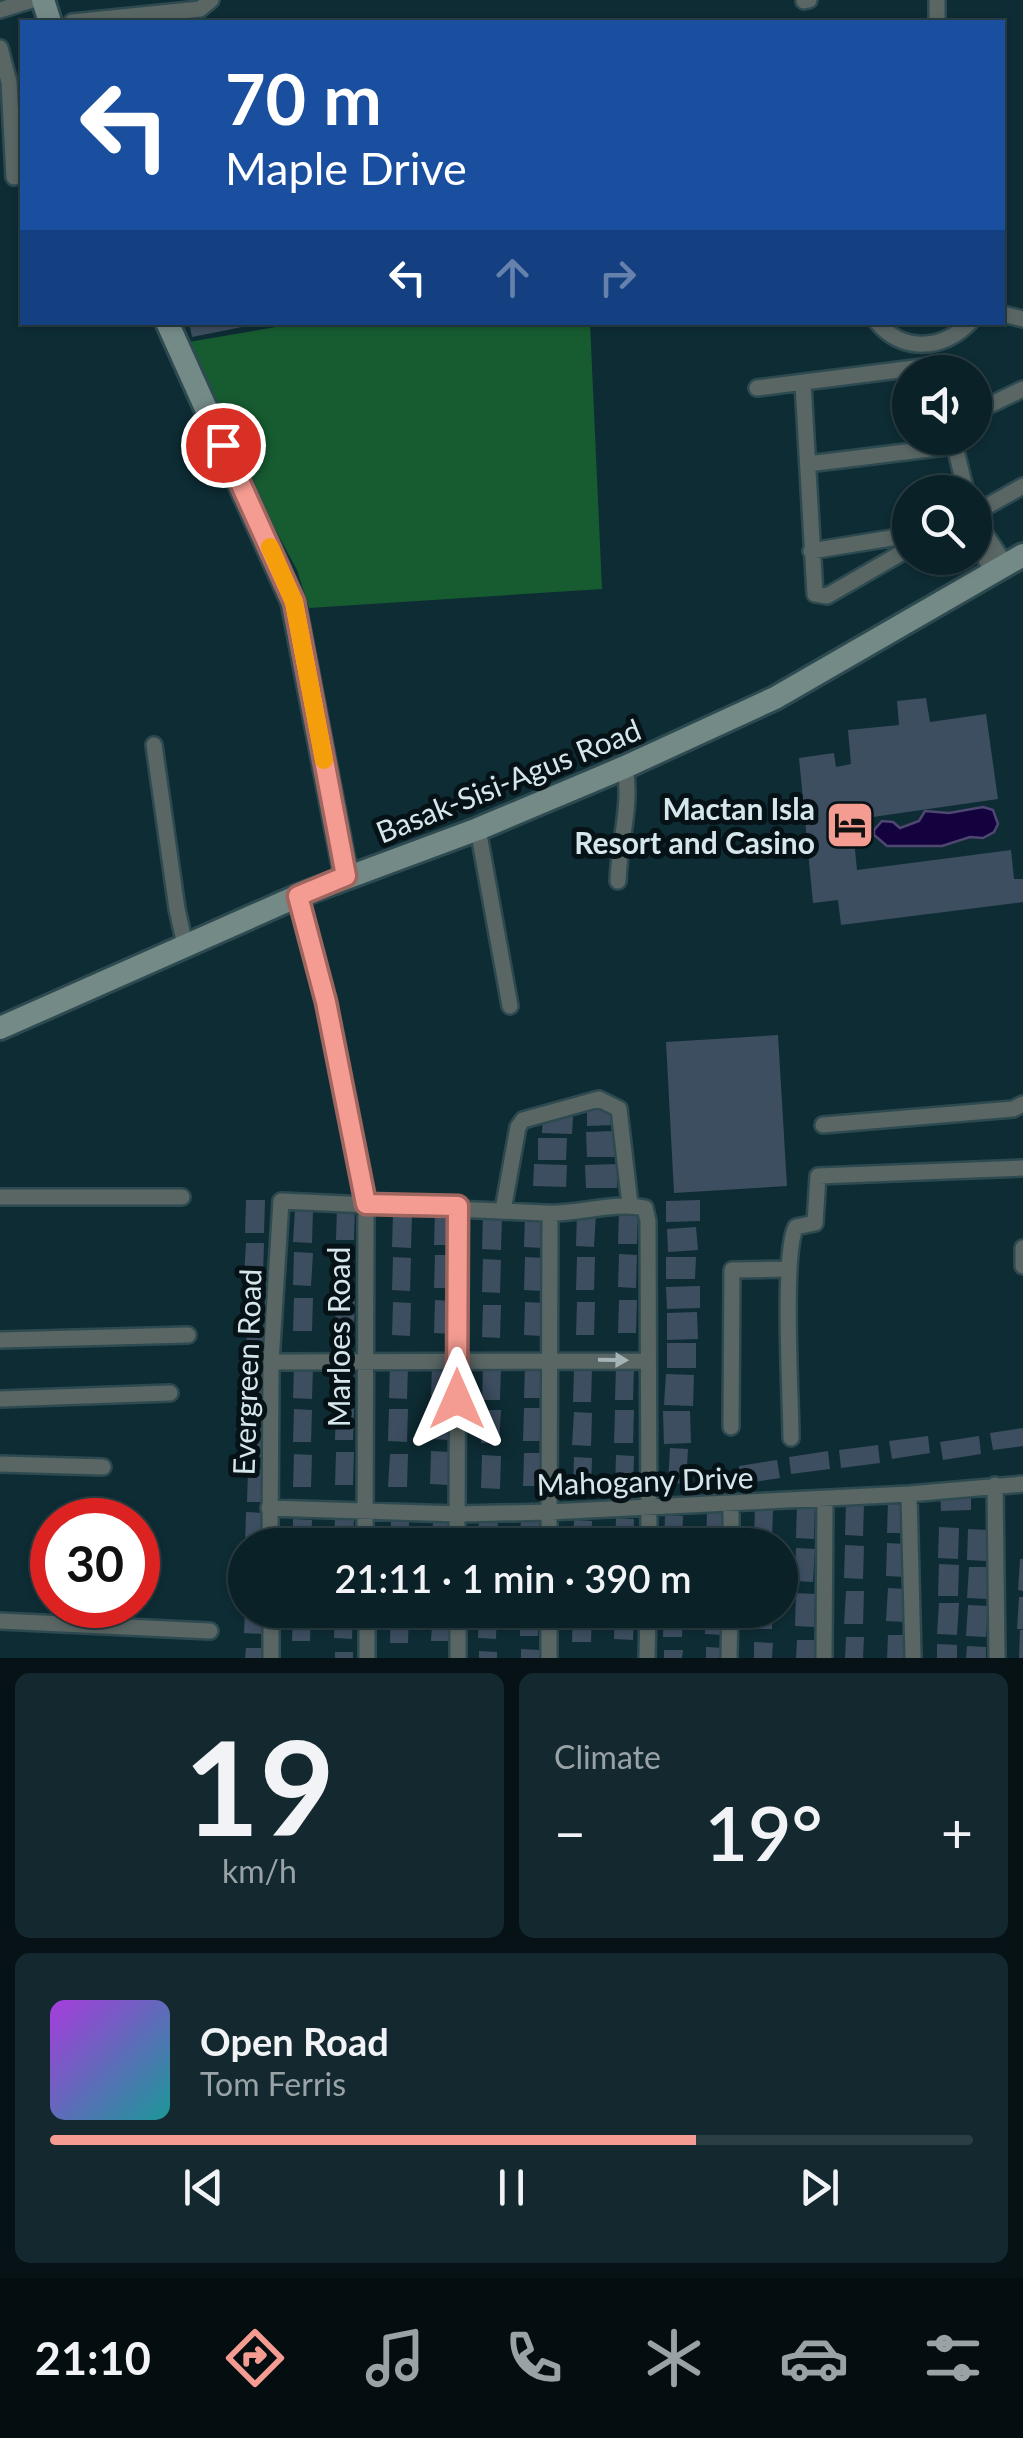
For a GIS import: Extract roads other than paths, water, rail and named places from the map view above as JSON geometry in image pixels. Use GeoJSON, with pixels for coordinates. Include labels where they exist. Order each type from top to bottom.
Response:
{"type":"FeatureCollection","features":[{"type":"Feature","properties":{"kind":"street"},"geometry":{"type":"LineString","coordinates":[[0,10],[32,0]]}},
{"type":"Feature","properties":{"kind":"street"},"geometry":{"type":"LineString","coordinates":[[89,20],[200,9],[210,0]]}},
{"type":"Feature","properties":{"kind":"street"},"geometry":{"type":"LineString","coordinates":[[0,48],[9,82],[14,177]]}},
{"type":"Feature","properties":{"kind":"street"},"geometry":{"type":"LineString","coordinates":[[168,325],[294,602],[346,876]]}},
{"type":"Feature","properties":{"kind":"street"},"geometry":{"type":"LineString","coordinates":[[879,325],[905,343],[933,344],[948,340],[966,325]]}},
{"type":"Feature","properties":{"kind":"street"},"geometry":{"type":"LineString","coordinates":[[933,344],[935,355]]}},
{"type":"Feature","properties":{"kind":"street"},"geometry":{"type":"LineString","coordinates":[[758,388],[892,373]]}},
{"type":"Feature","properties":{"kind":"street"},"geometry":{"type":"LineString","coordinates":[[803,383],[813,589],[819,597],[827,596],[892,558]]}},
{"type":"Feature","properties":{"kind":"street"},"geometry":{"type":"LineString","coordinates":[[992,404],[1023,389]]}},
{"type":"Feature","properties":{"kind":"street"},"geometry":{"type":"LineString","coordinates":[[808,464],[892,451]]}},
{"type":"Feature","properties":{"kind":"street"},"geometry":{"type":"LineString","coordinates":[[992,505],[1023,486]]}},
{"type":"Feature","properties":{"kind":"street"},"geometry":{"type":"LineString","coordinates":[[811,551],[892,538]]}},
{"type":"Feature","properties":{"kind":"street"},"geometry":{"type":"LineString","coordinates":[[992,542],[1007,564]]}},
{"type":"Feature","properties":{"kind":"street","name":"Basak-Sisi-Agus Road"},"geometry":{"type":"LineString","coordinates":[[0,1028],[298,896],[478,829],[625,767],[775,698],[1007,564]]}},
{"type":"Feature","properties":{"kind":"street"},"geometry":{"type":"LineString","coordinates":[[154,745],[176,909],[185,945]]}},
{"type":"Feature","properties":{"kind":"street"},"geometry":{"type":"LineString","coordinates":[[618,881],[618,844],[630,794],[625,767]]}},
{"type":"Feature","properties":{"kind":"street"},"geometry":{"type":"LineString","coordinates":[[478,829],[510,1006]]}},
{"type":"Feature","properties":{"kind":"street","name":"Marloes Road"},"geometry":{"type":"LineString","coordinates":[[298,896],[326,1002],[366,1204],[365,1528]]}},
{"type":"Feature","properties":{"kind":"street"},"geometry":{"type":"LineString","coordinates":[[504,1210],[518,1127],[523,1120],[598,1099],[619,1109],[630,1205]]}},
{"type":"Feature","properties":{"kind":"street"},"geometry":{"type":"LineString","coordinates":[[823,1126],[1013,1109],[1023,1104]]}},
{"type":"Feature","properties":{"kind":"street"},"geometry":{"type":"LineString","coordinates":[[791,1438],[789,1269],[793,1230],[816,1220],[818,1176],[1023,1168]]}},
{"type":"Feature","properties":{"kind":"street"},"geometry":{"type":"LineString","coordinates":[[0,1197],[182,1197]]}},
{"type":"Feature","properties":{"kind":"street","name":"Evergreen Road"},"geometry":{"type":"LineString","coordinates":[[270,1528],[271,1362],[281,1201],[366,1204]]}},
{"type":"Feature","properties":{"kind":"street"},"geometry":{"type":"LineString","coordinates":[[366,1204],[550,1213],[630,1205],[645,1208],[649,1528]]}},
{"type":"Feature","properties":{"kind":"street"},"geometry":{"type":"LineString","coordinates":[[457,1528],[458,1206]]}},
{"type":"Feature","properties":{"kind":"street"},"geometry":{"type":"LineString","coordinates":[[549,1528],[550,1213]]}},
{"type":"Feature","properties":{"kind":"street"},"geometry":{"type":"LineString","coordinates":[[1023,1248],[1023,1266]]}},
{"type":"Feature","properties":{"kind":"street"},"geometry":{"type":"LineString","coordinates":[[731,1427],[732,1270],[789,1269]]}},
{"type":"Feature","properties":{"kind":"street"},"geometry":{"type":"LineString","coordinates":[[0,1340],[188,1335]]}},
{"type":"Feature","properties":{"kind":"street"},"geometry":{"type":"LineString","coordinates":[[271,1362],[648,1361]]}},
{"type":"Feature","properties":{"kind":"street"},"geometry":{"type":"LineString","coordinates":[[0,1399],[170,1393]]}},
{"type":"Feature","properties":{"kind":"street"},"geometry":{"type":"LineString","coordinates":[[0,1464],[103,1466]]}},
{"type":"Feature","properties":{"kind":"street","name":"Mahogany Drive"},"geometry":{"type":"LineString","coordinates":[[270,1508],[457,1514],[650,1509],[1023,1484]]}},
{"type":"Feature","properties":{"kind":"street"},"geometry":{"type":"LineString","coordinates":[[995,1485],[996,1658]]}},
{"type":"Feature","properties":{"kind":"street"},"geometry":{"type":"LineString","coordinates":[[910,1494],[913,1658]]}},
{"type":"Feature","properties":{"kind":"street"},"geometry":{"type":"LineString","coordinates":[[824,1658],[825,1498]]}},
{"type":"Feature","properties":{"kind":"street"},"geometry":{"type":"LineString","coordinates":[[731,1528],[732,1505]]}},
{"type":"Feature","properties":{"kind":"street"},"geometry":{"type":"LineString","coordinates":[[0,1621],[210,1632]]}},
{"type":"Feature","properties":{"kind":"street"},"geometry":{"type":"LineString","coordinates":[[271,1628],[271,1658]]}},
{"type":"Feature","properties":{"kind":"street"},"geometry":{"type":"LineString","coordinates":[[366,1628],[367,1658]]}},
{"type":"Feature","properties":{"kind":"street"},"geometry":{"type":"LineString","coordinates":[[458,1628],[458,1658]]}},
{"type":"Feature","properties":{"kind":"street"},"geometry":{"type":"LineString","coordinates":[[549,1628],[549,1658]]}},
{"type":"Feature","properties":{"kind":"street"},"geometry":{"type":"LineString","coordinates":[[647,1658],[648,1628]]}},
{"type":"Feature","properties":{"kind":"street"},"geometry":{"type":"LineString","coordinates":[[729,1658],[730,1628]]}},
{"type":"Feature","properties":{"kind":"place","name":"Mactan Isla Resort and Casino"},"geometry":{"type":"Point","coordinates":[850,825]}}]}
